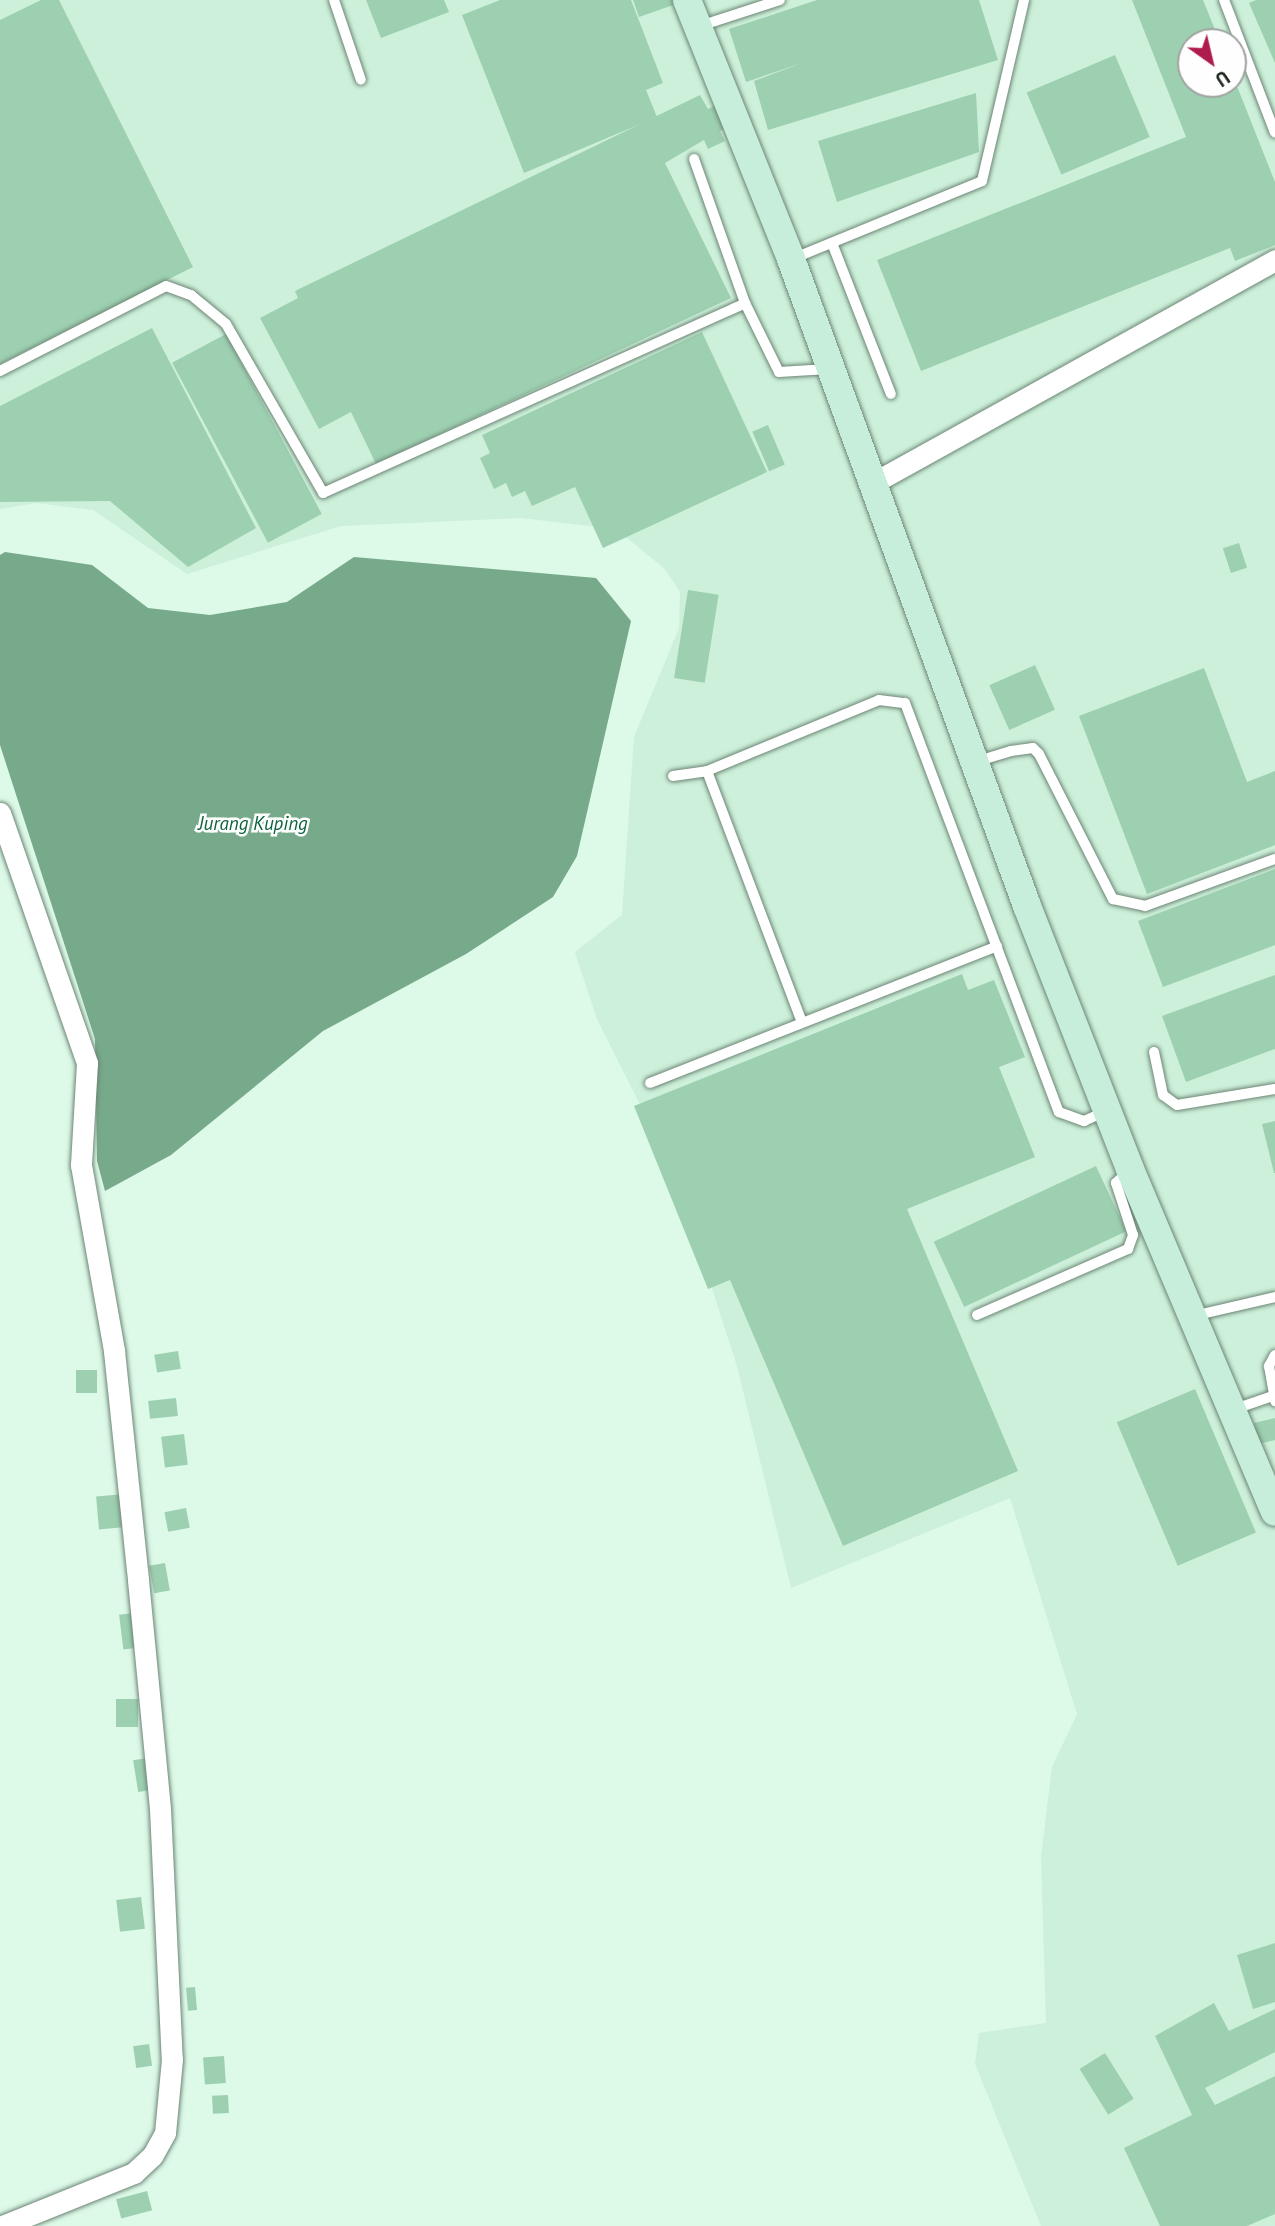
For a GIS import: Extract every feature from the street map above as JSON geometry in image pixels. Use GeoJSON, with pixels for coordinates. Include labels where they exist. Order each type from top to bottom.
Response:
{"type":"FeatureCollection","features":[{"type":"Feature","properties":{"kind":"street"},"geometry":{"type":"LineString","coordinates":[[687,0],[791,260],[975,762],[1130,1169],[1275,1511]]}},
{"type":"Feature","properties":{"kind":"street"},"geometry":{"type":"LineString","coordinates":[[873,483],[1275,260]]}},
{"type":"Feature","properties":{"kind":"street"},"geometry":{"type":"LineString","coordinates":[[0,813],[87,1063],[81,1165],[114,1351],[138,1580],[160,1809],[172,2059],[165,2133],[152,2156],[134,2173],[2,2226]]}},
{"type":"Feature","properties":{"kind":"lane"},"geometry":{"type":"LineString","coordinates":[[334,0],[361,79]]}},
{"type":"Feature","properties":{"kind":"lane"},"geometry":{"type":"LineString","coordinates":[[698,27],[780,0]]}},
{"type":"Feature","properties":{"kind":"lane"},"geometry":{"type":"LineString","coordinates":[[791,260],[982,181],[1024,0]]}},
{"type":"Feature","properties":{"kind":"lane"},"geometry":{"type":"LineString","coordinates":[[1224,0],[1275,133]]}},
{"type":"Feature","properties":{"kind":"lane"},"geometry":{"type":"LineString","coordinates":[[1262,96],[1275,91]]}},
{"type":"Feature","properties":{"kind":"lane"},"geometry":{"type":"LineString","coordinates":[[694,159],[745,303],[779,372],[830,369]]}},
{"type":"Feature","properties":{"kind":"lane"},"geometry":{"type":"LineString","coordinates":[[832,243],[891,394]]}},
{"type":"Feature","properties":{"kind":"lane"},"geometry":{"type":"LineString","coordinates":[[0,370],[166,285],[208,305],[226,324],[323,493],[745,303]]}},
{"type":"Feature","properties":{"kind":"lane"},"geometry":{"type":"LineString","coordinates":[[674,776],[707,771],[879,700],[905,703],[1059,1112],[1084,1121],[1108,1111]]}},
{"type":"Feature","properties":{"kind":"lane"},"geometry":{"type":"LineString","coordinates":[[975,762],[1011,751],[1033,748],[1039,754],[1113,899],[1145,906],[1275,859]]}},
{"type":"Feature","properties":{"kind":"lane"},"geometry":{"type":"LineString","coordinates":[[707,771],[802,1023]]}},
{"type":"Feature","properties":{"kind":"lane"},"geometry":{"type":"LineString","coordinates":[[650,1083],[997,946]]}},
{"type":"Feature","properties":{"kind":"lane"},"geometry":{"type":"LineString","coordinates":[[1154,1052],[1163,1095],[1177,1105],[1275,1089]]}},
{"type":"Feature","properties":{"kind":"lane"},"geometry":{"type":"LineString","coordinates":[[978,1315],[1128,1249],[1133,1235],[1116,1183],[1130,1169]]}},
{"type":"Feature","properties":{"kind":"lane"},"geometry":{"type":"LineString","coordinates":[[1193,1316],[1275,1297]]}},
{"type":"Feature","properties":{"kind":"lane"},"geometry":{"type":"LineString","coordinates":[[1233,1410],[1274,1399],[1269,1366],[1275,1355]]}},
{"type":"Feature","properties":{"kind":"shaded area"},"geometry":{"type":"Polygon","coordinates":[[[0,0],[1275,0],[1275,2226],[1041,2226],[975,2064],[979,2033],[1046,2023],[1041,1857],[1052,1767],[1077,1714],[1010,1498],[791,1588],[737,1366],[675,1174],[597,1019],[575,952],[622,915],[634,737],[679,628],[680,592],[665,569],[616,529],[521,518],[341,526],[187,574],[93,510],[36,503],[0,509],[0,0]]]}},
{"type":"Feature","properties":{"kind":"water","name":"Jurang Kuping"},"geometry":{"type":"Polygon","coordinates":[[[5,552],[92,565],[148,608],[210,615],[287,602],[354,557],[596,578],[631,621],[577,856],[553,897],[466,954],[323,1031],[171,1155],[105,1191],[97,1161],[95,1039],[0,745],[0,555],[5,552]]]}},
{"type":"Feature","properties":{"kind":"building"},"geometry":{"type":"Polygon","coordinates":[[[41,0],[59,0],[193,267],[0,364],[0,20],[41,0]]]}},
{"type":"Feature","properties":{"kind":"building"},"geometry":{"type":"Polygon","coordinates":[[[366,0],[444,0],[449,12],[381,38],[366,0]]]}},
{"type":"Feature","properties":{"kind":"building"},"geometry":{"type":"Polygon","coordinates":[[[500,0],[631,0],[663,83],[646,90],[657,117],[524,173],[462,15],[500,0]]]}},
{"type":"Feature","properties":{"kind":"building"},"geometry":{"type":"Polygon","coordinates":[[[633,0],[674,0],[676,4],[639,17],[633,0]]]}},
{"type":"Feature","properties":{"kind":"building"},"geometry":{"type":"Polygon","coordinates":[[[817,0],[979,0],[998,60],[768,130],[754,81],[802,63],[746,82],[729,29],[817,0]]]}},
{"type":"Feature","properties":{"kind":"building"},"geometry":{"type":"Polygon","coordinates":[[[1132,0],[1203,0],[1214,28],[1177,28],[1177,98],[1242,98],[1275,182],[1275,245],[1235,261],[1230,248],[921,371],[877,260],[1186,137],[1132,0]]]}},
{"type":"Feature","properties":{"kind":"building"},"geometry":{"type":"Polygon","coordinates":[[[1256,0],[1275,0],[1275,63],[1249,3],[1256,0]]]}},
{"type":"Feature","properties":{"kind":"building"},"geometry":{"type":"Polygon","coordinates":[[[1115,55],[1150,137],[1061,174],[1027,93],[1115,55]]]}},
{"type":"Feature","properties":{"kind":"building"},"geometry":{"type":"Polygon","coordinates":[[[976,93],[979,152],[837,202],[818,141],[976,93]]]}},
{"type":"Feature","properties":{"kind":"building"},"geometry":{"type":"Polygon","coordinates":[[[700,95],[708,109],[718,104],[729,127],[720,131],[725,141],[708,149],[704,140],[665,163],[731,298],[376,464],[351,412],[319,429],[260,318],[298,298],[295,291],[700,95]]]}},
{"type":"Feature","properties":{"kind":"building"},"geometry":{"type":"Polygon","coordinates":[[[152,328],[256,528],[188,567],[110,501],[0,502],[0,406],[152,328]]]}},
{"type":"Feature","properties":{"kind":"building"},"geometry":{"type":"Polygon","coordinates":[[[702,332],[767,472],[603,548],[575,487],[532,506],[525,491],[512,497],[506,483],[494,489],[480,458],[490,453],[482,435],[702,332]]]}},
{"type":"Feature","properties":{"kind":"building"},"geometry":{"type":"Polygon","coordinates":[[[226,334],[322,514],[268,543],[172,363],[226,334]]]}},
{"type":"Feature","properties":{"kind":"building"},"geometry":{"type":"Polygon","coordinates":[[[768,425],[785,465],[769,471],[752,432],[768,425]]]}},
{"type":"Feature","properties":{"kind":"building"},"geometry":{"type":"Polygon","coordinates":[[[1239,543],[1247,568],[1231,573],[1223,548],[1239,543]]]}},
{"type":"Feature","properties":{"kind":"building"},"geometry":{"type":"Polygon","coordinates":[[[688,590],[719,595],[705,683],[674,678],[688,590]]]}},
{"type":"Feature","properties":{"kind":"building"},"geometry":{"type":"Polygon","coordinates":[[[1035,665],[1055,710],[1009,730],[989,685],[1035,665]]]}},
{"type":"Feature","properties":{"kind":"building"},"geometry":{"type":"Polygon","coordinates":[[[1204,668],[1247,782],[1275,771],[1275,845],[1147,894],[1079,716],[1204,668]]]}},
{"type":"Feature","properties":{"kind":"building"},"geometry":{"type":"Polygon","coordinates":[[[1275,869],[1275,945],[1163,987],[1138,921],[1275,869]]]}},
{"type":"Feature","properties":{"kind":"building"},"geometry":{"type":"Polygon","coordinates":[[[962,974],[968,990],[994,980],[1025,1057],[999,1067],[1035,1157],[907,1209],[1018,1471],[843,1546],[730,1280],[708,1289],[634,1106],[962,974]]]}},
{"type":"Feature","properties":{"kind":"building"},"geometry":{"type":"Polygon","coordinates":[[[1275,975],[1275,1049],[1186,1082],[1162,1016],[1275,975]]]}},
{"type":"Feature","properties":{"kind":"building"},"geometry":{"type":"Polygon","coordinates":[[[1275,1121],[1275,1173],[1274,1173],[1262,1124],[1275,1121]]]}},
{"type":"Feature","properties":{"kind":"building"},"geometry":{"type":"Polygon","coordinates":[[[1096,1166],[1126,1231],[964,1307],[934,1242],[1096,1166]]]}},
{"type":"Feature","properties":{"kind":"building"},"geometry":{"type":"Polygon","coordinates":[[[178,1351],[181,1369],[157,1373],[154,1355],[178,1351]]]}},
{"type":"Feature","properties":{"kind":"building"},"geometry":{"type":"Polygon","coordinates":[[[76,1370],[97,1370],[97,1393],[76,1393],[76,1370]]]}},
{"type":"Feature","properties":{"kind":"building"},"geometry":{"type":"Polygon","coordinates":[[[1195,1389],[1256,1533],[1178,1566],[1117,1422],[1195,1389]]]}},
{"type":"Feature","properties":{"kind":"building"},"geometry":{"type":"Polygon","coordinates":[[[176,1398],[178,1416],[150,1419],[148,1401],[176,1398]]]}},
{"type":"Feature","properties":{"kind":"building"},"geometry":{"type":"Polygon","coordinates":[[[1275,1418],[1275,1440],[1258,1444],[1254,1423],[1275,1418]]]}},
{"type":"Feature","properties":{"kind":"building"},"geometry":{"type":"Polygon","coordinates":[[[184,1434],[188,1465],[165,1468],[161,1437],[184,1434]]]}},
{"type":"Feature","properties":{"kind":"building"},"geometry":{"type":"Polygon","coordinates":[[[125,1494],[128,1527],[99,1529],[96,1497],[125,1494]]]}},
{"type":"Feature","properties":{"kind":"building"},"geometry":{"type":"Polygon","coordinates":[[[186,1508],[190,1528],[168,1532],[164,1512],[186,1508]]]}},
{"type":"Feature","properties":{"kind":"building"},"geometry":{"type":"Polygon","coordinates":[[[165,1563],[170,1591],[154,1593],[149,1566],[165,1563]]]}},
{"type":"Feature","properties":{"kind":"building"},"geometry":{"type":"Polygon","coordinates":[[[133,1613],[137,1648],[123,1649],[119,1615],[133,1613]]]}},
{"type":"Feature","properties":{"kind":"building"},"geometry":{"type":"Polygon","coordinates":[[[116,1699],[138,1699],[138,1727],[116,1727],[116,1699]]]}},
{"type":"Feature","properties":{"kind":"building"},"geometry":{"type":"Polygon","coordinates":[[[148,1758],[153,1790],[138,1792],[133,1760],[148,1758]]]}},
{"type":"Feature","properties":{"kind":"building"},"geometry":{"type":"Polygon","coordinates":[[[141,1897],[145,1929],[120,1932],[116,1900],[141,1897]]]}},
{"type":"Feature","properties":{"kind":"building"},"geometry":{"type":"Polygon","coordinates":[[[1275,1943],[1275,2002],[1253,2009],[1237,1955],[1275,1943]]]}},
{"type":"Feature","properties":{"kind":"building"},"geometry":{"type":"Polygon","coordinates":[[[195,1987],[197,2010],[188,2011],[186,1988],[195,1987]]]}},
{"type":"Feature","properties":{"kind":"building"},"geometry":{"type":"Polygon","coordinates":[[[1214,2003],[1229,2031],[1275,2009],[1275,2052],[1205,2088],[1215,2105],[1275,2076],[1275,2214],[1247,2226],[1160,2226],[1124,2148],[1192,2115],[1155,2036],[1214,2003]]]}},
{"type":"Feature","properties":{"kind":"building"},"geometry":{"type":"Polygon","coordinates":[[[149,2044],[152,2066],[136,2068],[133,2046],[149,2044]]]}},
{"type":"Feature","properties":{"kind":"building"},"geometry":{"type":"Polygon","coordinates":[[[1105,2053],[1134,2099],[1108,2115],[1080,2069],[1105,2053]]]}},
{"type":"Feature","properties":{"kind":"building"},"geometry":{"type":"Polygon","coordinates":[[[224,2056],[226,2083],[205,2084],[203,2057],[224,2056]]]}},
{"type":"Feature","properties":{"kind":"building"},"geometry":{"type":"Polygon","coordinates":[[[228,2095],[229,2113],[213,2114],[212,2096],[228,2095]]]}},
{"type":"Feature","properties":{"kind":"building"},"geometry":{"type":"Polygon","coordinates":[[[147,2191],[152,2210],[121,2219],[116,2199],[147,2191]]]}}]}
